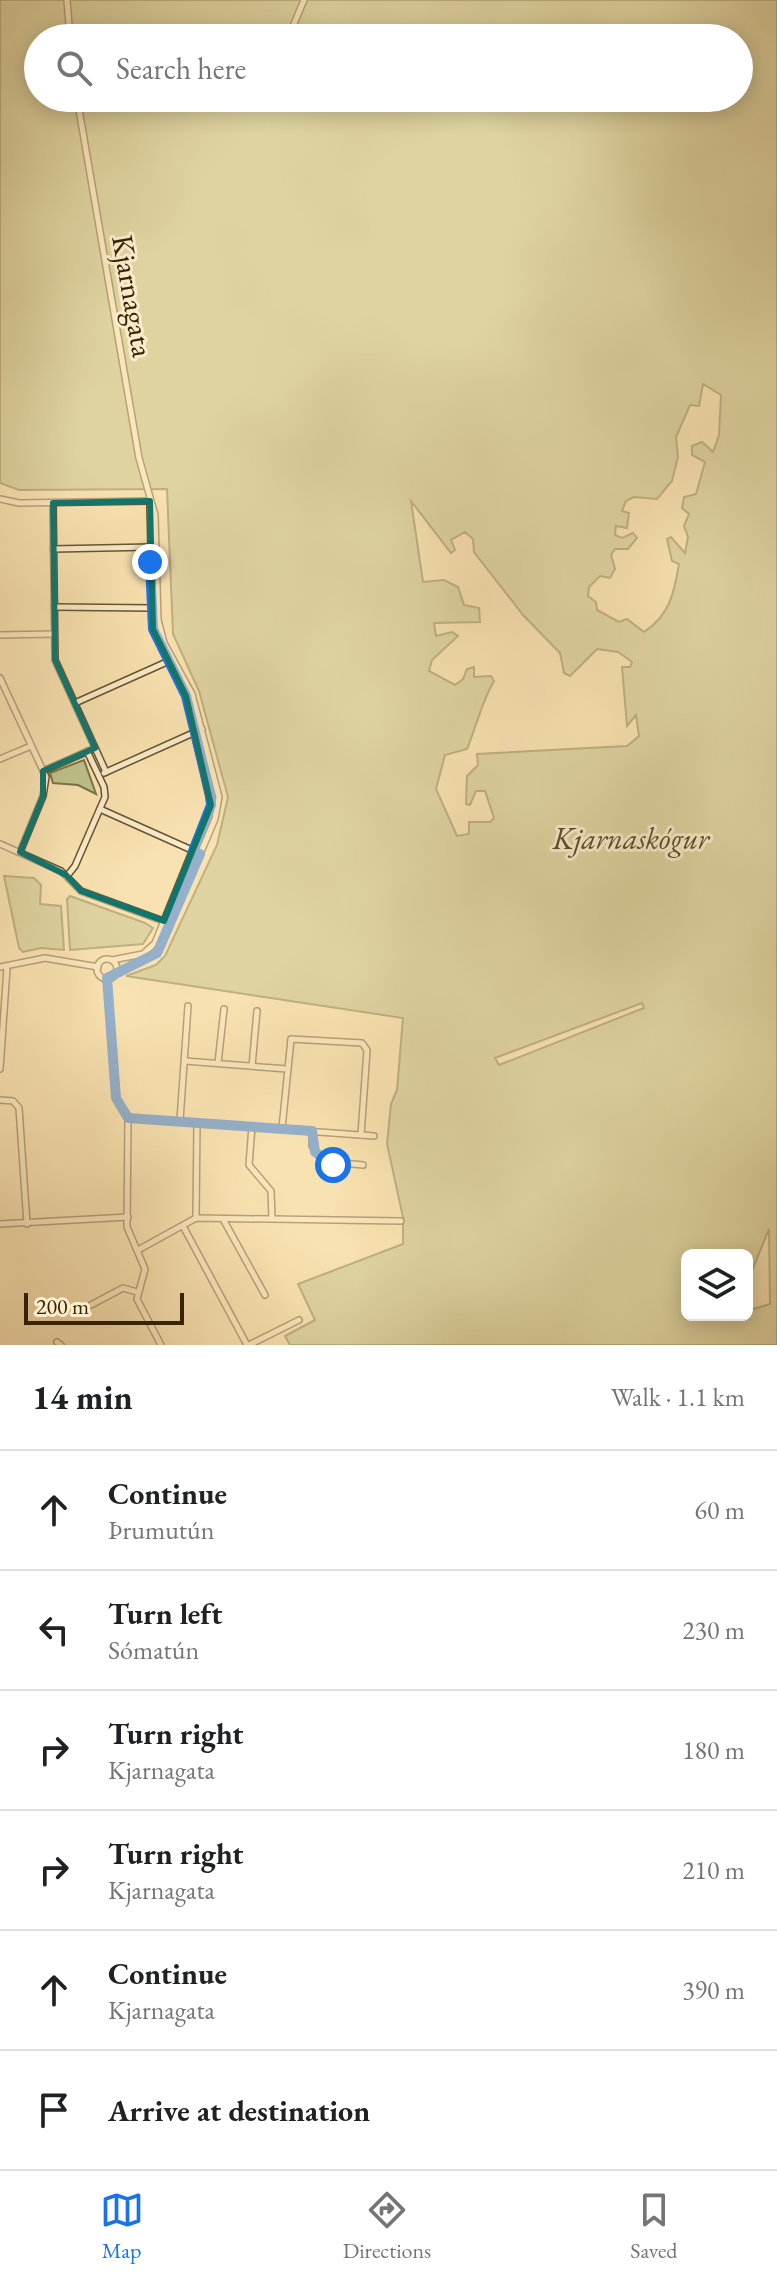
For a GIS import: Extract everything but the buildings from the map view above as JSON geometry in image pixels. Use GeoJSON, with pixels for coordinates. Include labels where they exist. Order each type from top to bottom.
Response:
{"type":"FeatureCollection","features":[{"type":"Feature","properties":{"kind":"street"},"geometry":{"type":"LineString","coordinates":[[67,0],[69,24]]}},
{"type":"Feature","properties":{"kind":"street"},"geometry":{"type":"LineString","coordinates":[[294,24],[304,0]]}},
{"type":"Feature","properties":{"kind":"street","name":"Kjarnagata"},"geometry":{"type":"LineString","coordinates":[[79,112],[139,458],[150,501],[156,639],[189,685],[219,797],[215,819],[196,852]]}},
{"type":"Feature","properties":{"kind":"street"},"geometry":{"type":"LineString","coordinates":[[0,499],[19,503],[150,501]]}},
{"type":"Feature","properties":{"kind":"street"},"geometry":{"type":"LineString","coordinates":[[53,503],[55,660],[106,772]]}},
{"type":"Feature","properties":{"kind":"street"},"geometry":{"type":"LineString","coordinates":[[53,549],[153,547]]}},
{"type":"Feature","properties":{"kind":"street"},"geometry":{"type":"LineString","coordinates":[[54,607],[154,608]]}},
{"type":"Feature","properties":{"kind":"street"},"geometry":{"type":"LineString","coordinates":[[0,635],[54,634]]}},
{"type":"Feature","properties":{"kind":"street"},"geometry":{"type":"LineString","coordinates":[[75,703],[171,660]]}},
{"type":"Feature","properties":{"kind":"street","name":"Kjarnagata"},"geometry":{"type":"LineString","coordinates":[[117,973],[157,953],[211,805],[186,696],[171,660]]}},
{"type":"Feature","properties":{"kind":"street"},"geometry":{"type":"LineString","coordinates":[[0,678],[43,771],[43,796],[20,852]]}},
{"type":"Feature","properties":{"kind":"street"},"geometry":{"type":"LineString","coordinates":[[98,775],[202,729]]}},
{"type":"Feature","properties":{"kind":"street"},"geometry":{"type":"LineString","coordinates":[[0,759],[31,746]]}},
{"type":"Feature","properties":{"kind":"street"},"geometry":{"type":"LineString","coordinates":[[43,771],[95,748]]}},
{"type":"Feature","properties":{"kind":"street"},"geometry":{"type":"LineString","coordinates":[[67,876],[75,866],[105,793],[87,751]]}},
{"type":"Feature","properties":{"kind":"street"},"geometry":{"type":"LineString","coordinates":[[100,809],[196,852]]}},
{"type":"Feature","properties":{"kind":"street"},"geometry":{"type":"LineString","coordinates":[[0,844],[67,876],[81,891],[167,923]]}},
{"type":"Feature","properties":{"kind":"street","name":"Kjarnagata"},"geometry":{"type":"LineString","coordinates":[[112,960],[147,952],[167,923]]}},
{"type":"Feature","properties":{"kind":"street"},"geometry":{"type":"LineString","coordinates":[[0,1069],[4,968],[45,958],[98,967]]}},
{"type":"Feature","properties":{"kind":"street"},"geometry":{"type":"LineString","coordinates":[[102,960],[112,960],[117,973],[107,978],[99,974],[98,967],[102,960]]}},
{"type":"Feature","properties":{"kind":"street"},"geometry":{"type":"LineString","coordinates":[[107,978],[116,1098],[128,1118],[129,1234],[145,1269],[137,1292],[139,1306],[161,1345]]}},
{"type":"Feature","properties":{"kind":"street"},"geometry":{"type":"LineString","coordinates":[[180,1120],[188,1006]]}},
{"type":"Feature","properties":{"kind":"street"},"geometry":{"type":"LineString","coordinates":[[218,1063],[224,1009]]}},
{"type":"Feature","properties":{"kind":"street"},"geometry":{"type":"LineString","coordinates":[[252,1066],[257,1011]]}},
{"type":"Feature","properties":{"kind":"street"},"geometry":{"type":"LineString","coordinates":[[282,1128],[291,1039],[366,1046],[361,1135]]}},
{"type":"Feature","properties":{"kind":"street"},"geometry":{"type":"LineString","coordinates":[[185,1061],[287,1069]]}},
{"type":"Feature","properties":{"kind":"street"},"geometry":{"type":"LineString","coordinates":[[0,1100],[13,1101],[19,1108],[27,1224]]}},
{"type":"Feature","properties":{"kind":"street"},"geometry":{"type":"LineString","coordinates":[[128,1118],[374,1136]]}},
{"type":"Feature","properties":{"kind":"street"},"geometry":{"type":"LineString","coordinates":[[196,1218],[197,1122]]}},
{"type":"Feature","properties":{"kind":"street"},"geometry":{"type":"LineString","coordinates":[[252,1126],[249,1165],[271,1191],[272,1219]]}},
{"type":"Feature","properties":{"kind":"street"},"geometry":{"type":"LineString","coordinates":[[312,1131],[312,1146],[323,1161],[363,1165]]}},
{"type":"Feature","properties":{"kind":"street"},"geometry":{"type":"LineString","coordinates":[[0,1224],[128,1217]]}},
{"type":"Feature","properties":{"kind":"street"},"geometry":{"type":"LineString","coordinates":[[138,1250],[196,1218],[401,1221]]}},
{"type":"Feature","properties":{"kind":"street"},"geometry":{"type":"LineString","coordinates":[[223,1218],[265,1295]]}},
{"type":"Feature","properties":{"kind":"street"},"geometry":{"type":"LineString","coordinates":[[183,1226],[248,1345],[299,1320]]}},
{"type":"Feature","properties":{"kind":"street"},"geometry":{"type":"LineString","coordinates":[[91,1305],[123,1288],[137,1292]]}},
{"type":"Feature","properties":{"kind":"highlighted area"},"geometry":{"type":"Polygon","coordinates":[[[150,501],[153,629],[186,696],[211,805],[164,921],[81,891],[66,875],[20,852],[43,796],[43,771],[95,748],[55,660],[53,503],[150,501]]]}},
{"type":"Feature","properties":{"kind":"green space","name":"Kjarnaskógur"},"geometry":{"type":"Polygon","coordinates":[[[0,0],[777,0],[777,1345],[290,1345],[285,1336],[315,1320],[298,1284],[403,1244],[403,1217],[387,1144],[391,1104],[397,1090],[403,1018],[126,976],[156,965],[165,956],[217,845],[228,797],[199,691],[173,634],[167,489],[19,490],[0,483],[0,0]],[[703,384],[699,406],[690,405],[676,437],[678,457],[672,481],[657,499],[634,497],[626,501],[622,511],[629,513],[627,528],[616,526],[615,535],[622,538],[633,533],[637,538],[628,549],[615,549],[611,555],[615,569],[610,578],[600,576],[589,587],[588,596],[596,602],[597,610],[619,622],[627,619],[644,632],[665,611],[675,584],[679,564],[672,561],[667,539],[671,537],[685,553],[688,537],[684,526],[689,514],[682,508],[684,497],[696,494],[705,462],[692,455],[692,446],[702,442],[713,452],[719,435],[721,395],[703,384]],[[411,501],[423,582],[444,580],[458,587],[464,605],[479,608],[480,622],[434,623],[436,636],[452,632],[458,636],[432,660],[429,671],[455,685],[463,679],[467,669],[474,667],[474,677],[491,676],[494,681],[467,749],[445,755],[436,789],[457,836],[469,834],[469,822],[490,822],[494,818],[485,791],[476,791],[470,805],[466,804],[467,776],[478,765],[477,754],[627,746],[639,736],[636,715],[627,726],[622,667],[630,667],[632,662],[618,652],[597,649],[570,676],[564,673],[560,653],[523,615],[474,552],[473,539],[465,532],[451,540],[455,550],[451,553],[411,501]],[[642,1003],[495,1058],[499,1065],[644,1008],[642,1003]]]}},
{"type":"Feature","properties":{"kind":"green space"},"geometry":{"type":"Polygon","coordinates":[[[84,760],[96,794],[78,785],[53,783],[50,773],[84,760]]]}},
{"type":"Feature","properties":{"kind":"green space"},"geometry":{"type":"Polygon","coordinates":[[[4,876],[34,878],[41,885],[40,904],[61,906],[64,950],[41,948],[23,952],[19,948],[4,876]]]}},
{"type":"Feature","properties":{"kind":"green space"},"geometry":{"type":"Polygon","coordinates":[[[70,896],[153,928],[143,944],[70,950],[67,899],[70,896]]]}},
{"type":"Feature","properties":{"kind":"route"},"geometry":{"type":"LineString","coordinates":[[150,562],[153,629],[186,696],[211,805],[193,851],[200,854],[159,951],[107,978],[117,1100],[128,1118],[312,1131],[315,1152],[323,1161],[333,1165]]}}]}
